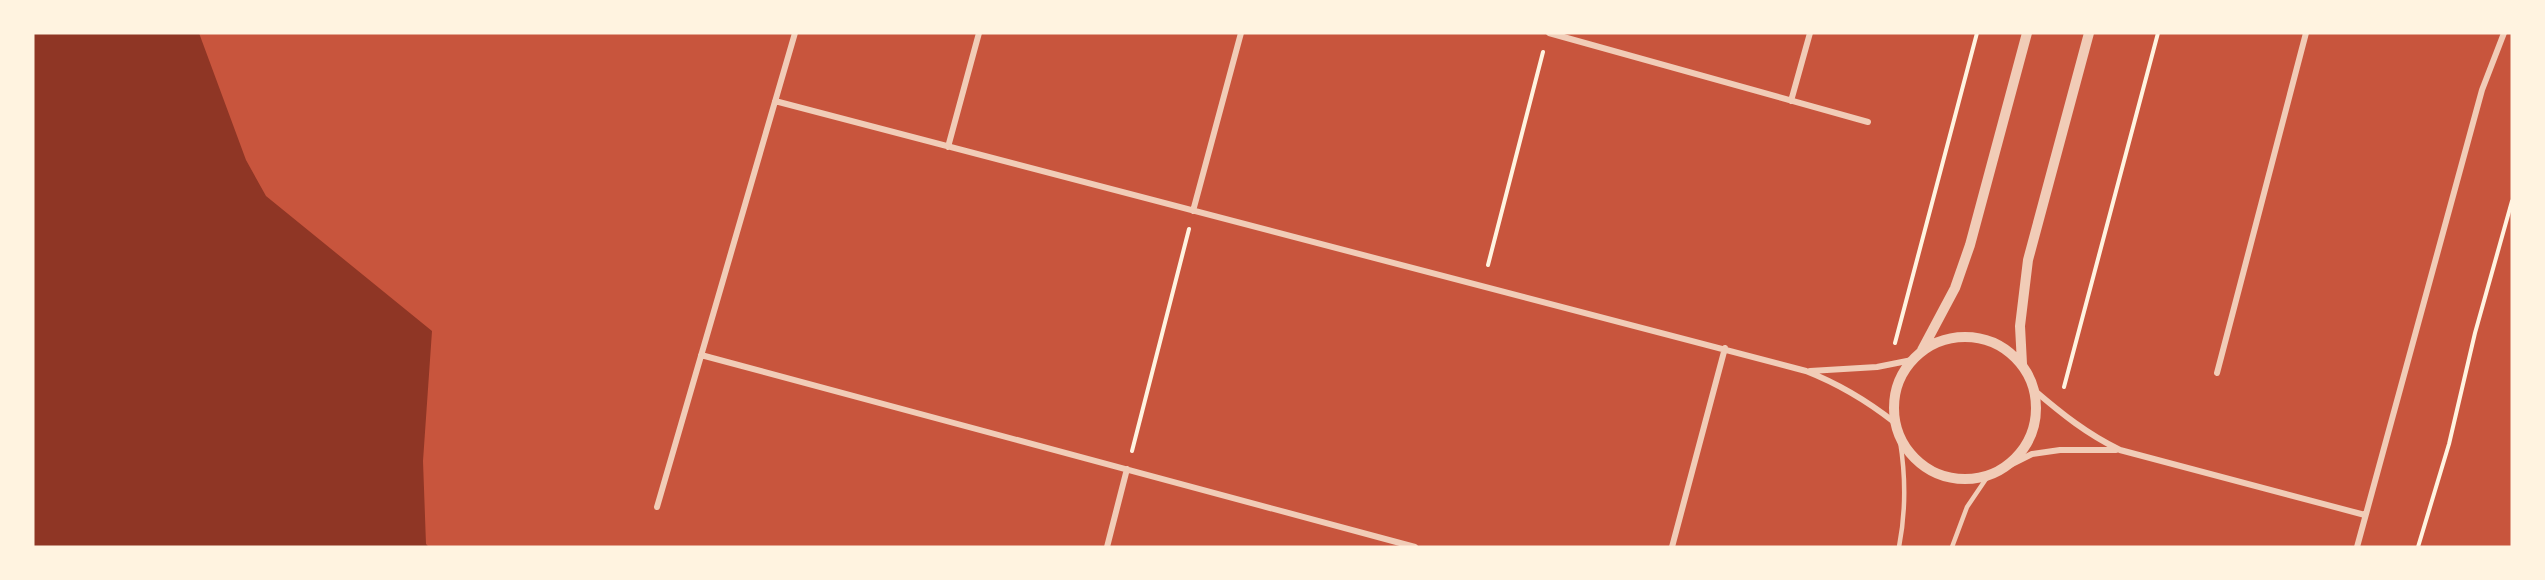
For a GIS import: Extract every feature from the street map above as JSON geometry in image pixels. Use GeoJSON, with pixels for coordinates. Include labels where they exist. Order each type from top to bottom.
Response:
{"type":"FeatureCollection","features":[{"type":"Feature","properties":{"kind":"street"},"geometry":{"type":"LineString","coordinates":[[657,507],[795,33]]}},
{"type":"Feature","properties":{"kind":"street"},"geometry":{"type":"LineString","coordinates":[[948,147],[979,33]]}},
{"type":"Feature","properties":{"kind":"street"},"geometry":{"type":"LineString","coordinates":[[1193,211],[1242,33]]}},
{"type":"Feature","properties":{"kind":"street"},"geometry":{"type":"LineString","coordinates":[[1549,33],[1563,35],[1868,122]]}},
{"type":"Feature","properties":{"kind":"street"},"geometry":{"type":"LineString","coordinates":[[1791,101],[1810,33]]}},
{"type":"Feature","properties":{"kind":"street"},"geometry":{"type":"LineString","coordinates":[[1920,352],[1955,288],[1970,245],[2027,33]]}},
{"type":"Feature","properties":{"kind":"street"},"geometry":{"type":"LineString","coordinates":[[2002,469],[2019,454],[2031,435],[2036,413],[2034,390],[2022,364],[2020,326],[2028,260],[2089,33]]}},
{"type":"Feature","properties":{"kind":"street"},"geometry":{"type":"LineString","coordinates":[[2217,373],[2306,33]]}},
{"type":"Feature","properties":{"kind":"street"},"geometry":{"type":"LineString","coordinates":[[2357,547],[2482,90],[2504,33]]}},
{"type":"Feature","properties":{"kind":"street"},"geometry":{"type":"LineString","coordinates":[[775,101],[1806,371],[1838,384],[1867,401],[1894,422]]}},
{"type":"Feature","properties":{"kind":"street"},"geometry":{"type":"LineString","coordinates":[[2022,364],[2008,351],[1992,342],[1974,337],[1955,337],[1937,342],[1920,352],[1902,374],[1893,405],[1894,422],[1900,441],[1912,458],[1929,470],[1948,478],[1968,480],[1988,476],[2032,454],[2060,450],[2120,450]]}},
{"type":"Feature","properties":{"kind":"street"},"geometry":{"type":"LineString","coordinates":[[1672,547],[1725,348]]}},
{"type":"Feature","properties":{"kind":"street"},"geometry":{"type":"LineString","coordinates":[[701,355],[1415,547]]}},
{"type":"Feature","properties":{"kind":"street"},"geometry":{"type":"LineString","coordinates":[[1806,371],[1842,370],[1912,360]]}},
{"type":"Feature","properties":{"kind":"street"},"geometry":{"type":"LineString","coordinates":[[2034,390],[2095,438],[2120,450],[2365,516]]}},
{"type":"Feature","properties":{"kind":"street"},"geometry":{"type":"LineString","coordinates":[[1107,547],[1127,470]]}},
{"type":"Feature","properties":{"kind":"lane"},"geometry":{"type":"LineString","coordinates":[[1899,547],[1905,503],[1905,472],[1900,441]]}},
{"type":"Feature","properties":{"kind":"lane"},"geometry":{"type":"LineString","coordinates":[[1952,547],[1966,507],[1988,476]]}},
{"type":"Feature","properties":{"kind":"path"},"geometry":{"type":"LineString","coordinates":[[1889,364],[1977,33]]}},
{"type":"Feature","properties":{"kind":"path"},"geometry":{"type":"LineString","coordinates":[[2058,411],[2158,33]]}},
{"type":"Feature","properties":{"kind":"path"},"geometry":{"type":"LineString","coordinates":[[1482,286],[1545,45]]}},
{"type":"Feature","properties":{"kind":"path"},"geometry":{"type":"LineString","coordinates":[[2418,547],[2449,444],[2475,333],[2512,201]]}},
{"type":"Feature","properties":{"kind":"path"},"geometry":{"type":"LineString","coordinates":[[1127,470],[1193,211]]}},
{"type":"Feature","properties":{"kind":"shaded area"},"geometry":{"type":"Polygon","coordinates":[[[33,33],[199,33],[246,160],[266,196],[432,331],[423,461],[426,544],[429,547],[33,547],[33,33]]]}}]}
